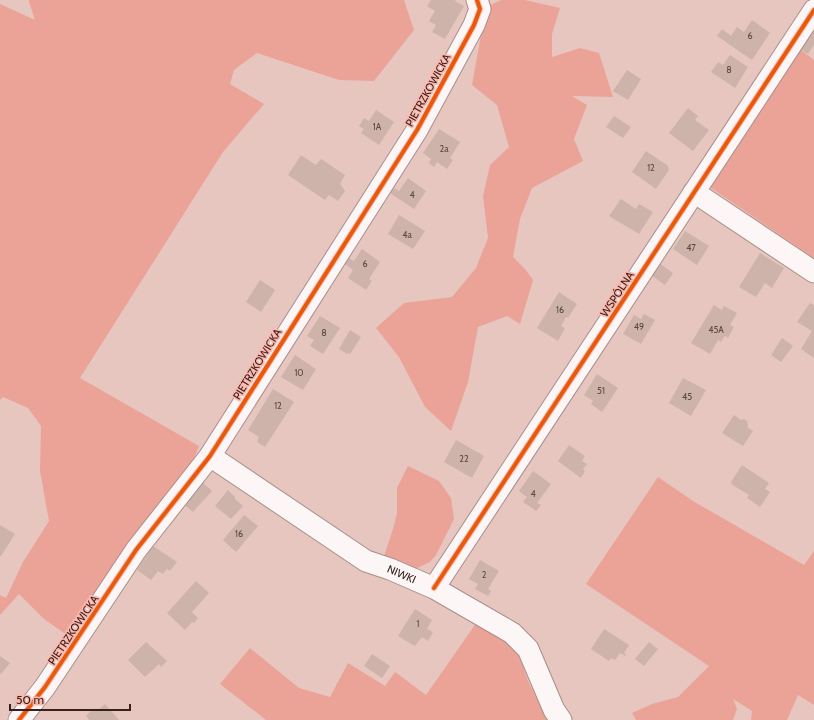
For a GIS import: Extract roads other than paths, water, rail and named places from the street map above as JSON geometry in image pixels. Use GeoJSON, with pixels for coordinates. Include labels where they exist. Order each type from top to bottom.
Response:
{"type":"FeatureCollection","features":[{"type":"Feature","properties":{"kind":"street","name":"PIETRZKOWICKA"},"geometry":{"type":"LineString","coordinates":[[19,720],[45,687],[136,550],[210,456],[417,130],[474,25],[480,9],[477,0]]}},
{"type":"Feature","properties":{"kind":"street","name":"WSPÓLNA"},"geometry":{"type":"LineString","coordinates":[[434,588],[814,10]]}},
{"type":"Feature","properties":{"kind":"street"},"geometry":{"type":"LineString","coordinates":[[694,192],[814,272]]}},
{"type":"Feature","properties":{"kind":"street","name":"NIWKI"},"geometry":{"type":"LineString","coordinates":[[210,456],[366,561],[390,569],[434,588],[512,632],[528,649],[554,710],[561,720]]}}]}
